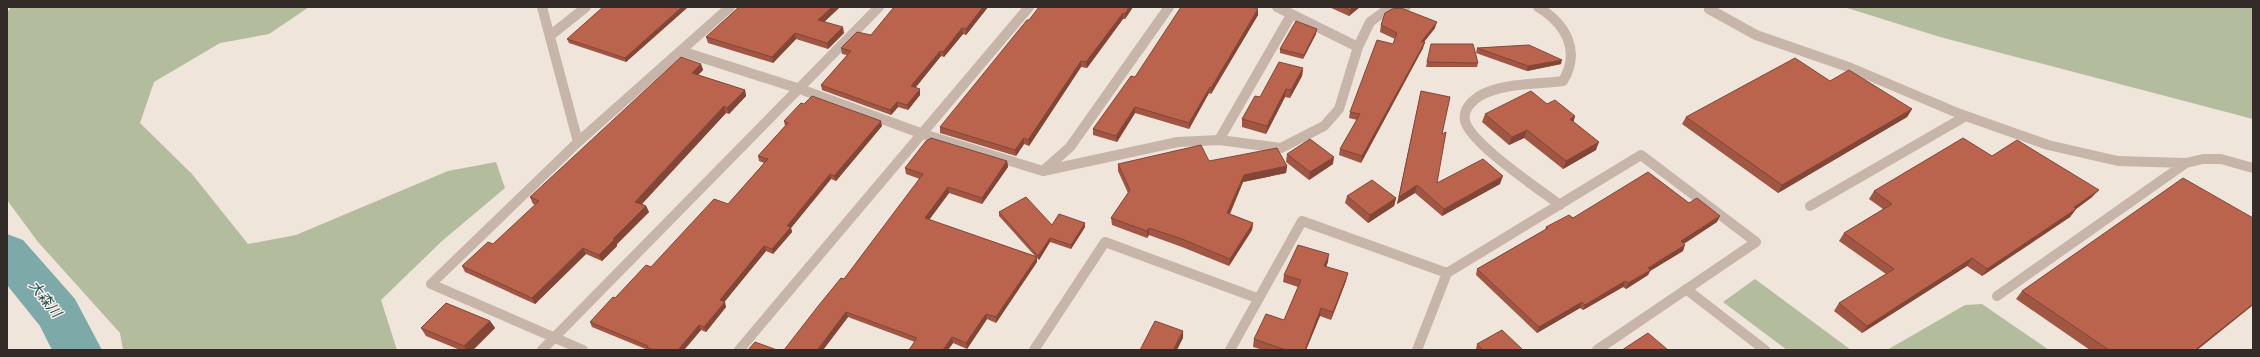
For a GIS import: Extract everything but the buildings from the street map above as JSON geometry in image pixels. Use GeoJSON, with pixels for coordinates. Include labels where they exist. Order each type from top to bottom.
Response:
{"type":"FeatureCollection","features":[{"type":"Feature","properties":{"kind":"street"},"geometry":{"type":"LineString","coordinates":[[542,7],[551,35],[578,142]]}},
{"type":"Feature","properties":{"kind":"street"},"geometry":{"type":"LineString","coordinates":[[551,35],[586,7]]}},
{"type":"Feature","properties":{"kind":"street"},"geometry":{"type":"LineString","coordinates":[[583,350],[431,284],[578,142],[730,7]]}},
{"type":"Feature","properties":{"kind":"street"},"geometry":{"type":"LineString","coordinates":[[542,350],[879,7]]}},
{"type":"Feature","properties":{"kind":"street"},"geometry":{"type":"LineString","coordinates":[[739,350],[1029,7]]}},
{"type":"Feature","properties":{"kind":"street"},"geometry":{"type":"LineString","coordinates":[[1043,171],[1070,147],[1169,7]]}},
{"type":"Feature","properties":{"kind":"street"},"geometry":{"type":"LineString","coordinates":[[1277,7],[1358,47]]}},
{"type":"Feature","properties":{"kind":"street"},"geometry":{"type":"LineString","coordinates":[[681,51],[800,89],[923,134],[1043,171],[1178,142],[1219,140],[1281,148],[1324,126],[1339,109],[1358,47],[1370,22],[1388,9],[1406,7]]}},
{"type":"Feature","properties":{"kind":"street"},"geometry":{"type":"LineString","coordinates":[[1538,7],[1564,28],[1570,46],[1570,73],[1563,81],[1487,92],[1470,103],[1465,112],[1465,122],[1473,135],[1490,151],[1560,205]]}},
{"type":"Feature","properties":{"kind":"street"},"geometry":{"type":"LineString","coordinates":[[1709,9],[1756,35],[1850,68],[1966,116],[2048,145],[2118,161],[2186,163],[2203,159],[2221,159],[2253,168]]}},
{"type":"Feature","properties":{"kind":"street"},"geometry":{"type":"LineString","coordinates":[[1219,140],[1291,15]]}},
{"type":"Feature","properties":{"kind":"street"},"geometry":{"type":"LineString","coordinates":[[1810,206],[1966,116]]}},
{"type":"Feature","properties":{"kind":"street"},"geometry":{"type":"LineString","coordinates":[[1418,350],[1447,273],[1641,155],[1756,242],[1597,350]]}},
{"type":"Feature","properties":{"kind":"street"},"geometry":{"type":"LineString","coordinates":[[1997,296],[2186,163]]}},
{"type":"Feature","properties":{"kind":"street"},"geometry":{"type":"LineString","coordinates":[[1230,350],[1257,298],[1302,221],[1447,273]]}},
{"type":"Feature","properties":{"kind":"street"},"geometry":{"type":"LineString","coordinates":[[1034,350],[1105,242],[1257,298]]}},
{"type":"Feature","properties":{"kind":"street"},"geometry":{"type":"LineString","coordinates":[[1686,289],[1765,350]]}},
{"type":"Feature","properties":{"kind":"green space"},"geometry":{"type":"Polygon","coordinates":[[[11,7],[309,7],[269,34],[220,43],[154,82],[140,123],[192,174],[248,244],[296,235],[448,171],[496,162],[505,188],[442,241],[381,300],[397,350],[123,350],[120,333],[38,242],[7,200],[7,13],[11,7]]]}},
{"type":"Feature","properties":{"kind":"green space"},"geometry":{"type":"Polygon","coordinates":[[[1844,7],[2253,7],[2253,119],[1940,37],[1844,7]]]}},
{"type":"Feature","properties":{"kind":"green space"},"geometry":{"type":"Polygon","coordinates":[[[1755,279],[1851,350],[1787,350],[1723,302],[1755,279]]]}},
{"type":"Feature","properties":{"kind":"green space"},"geometry":{"type":"Polygon","coordinates":[[[1982,304],[2049,350],[1887,350],[1965,305],[1982,304]]]}},
{"type":"Feature","properties":{"kind":"waterway","name":"大森川"},"geometry":{"type":"LineString","coordinates":[[7,252],[58,313],[77,350]]}}]}
